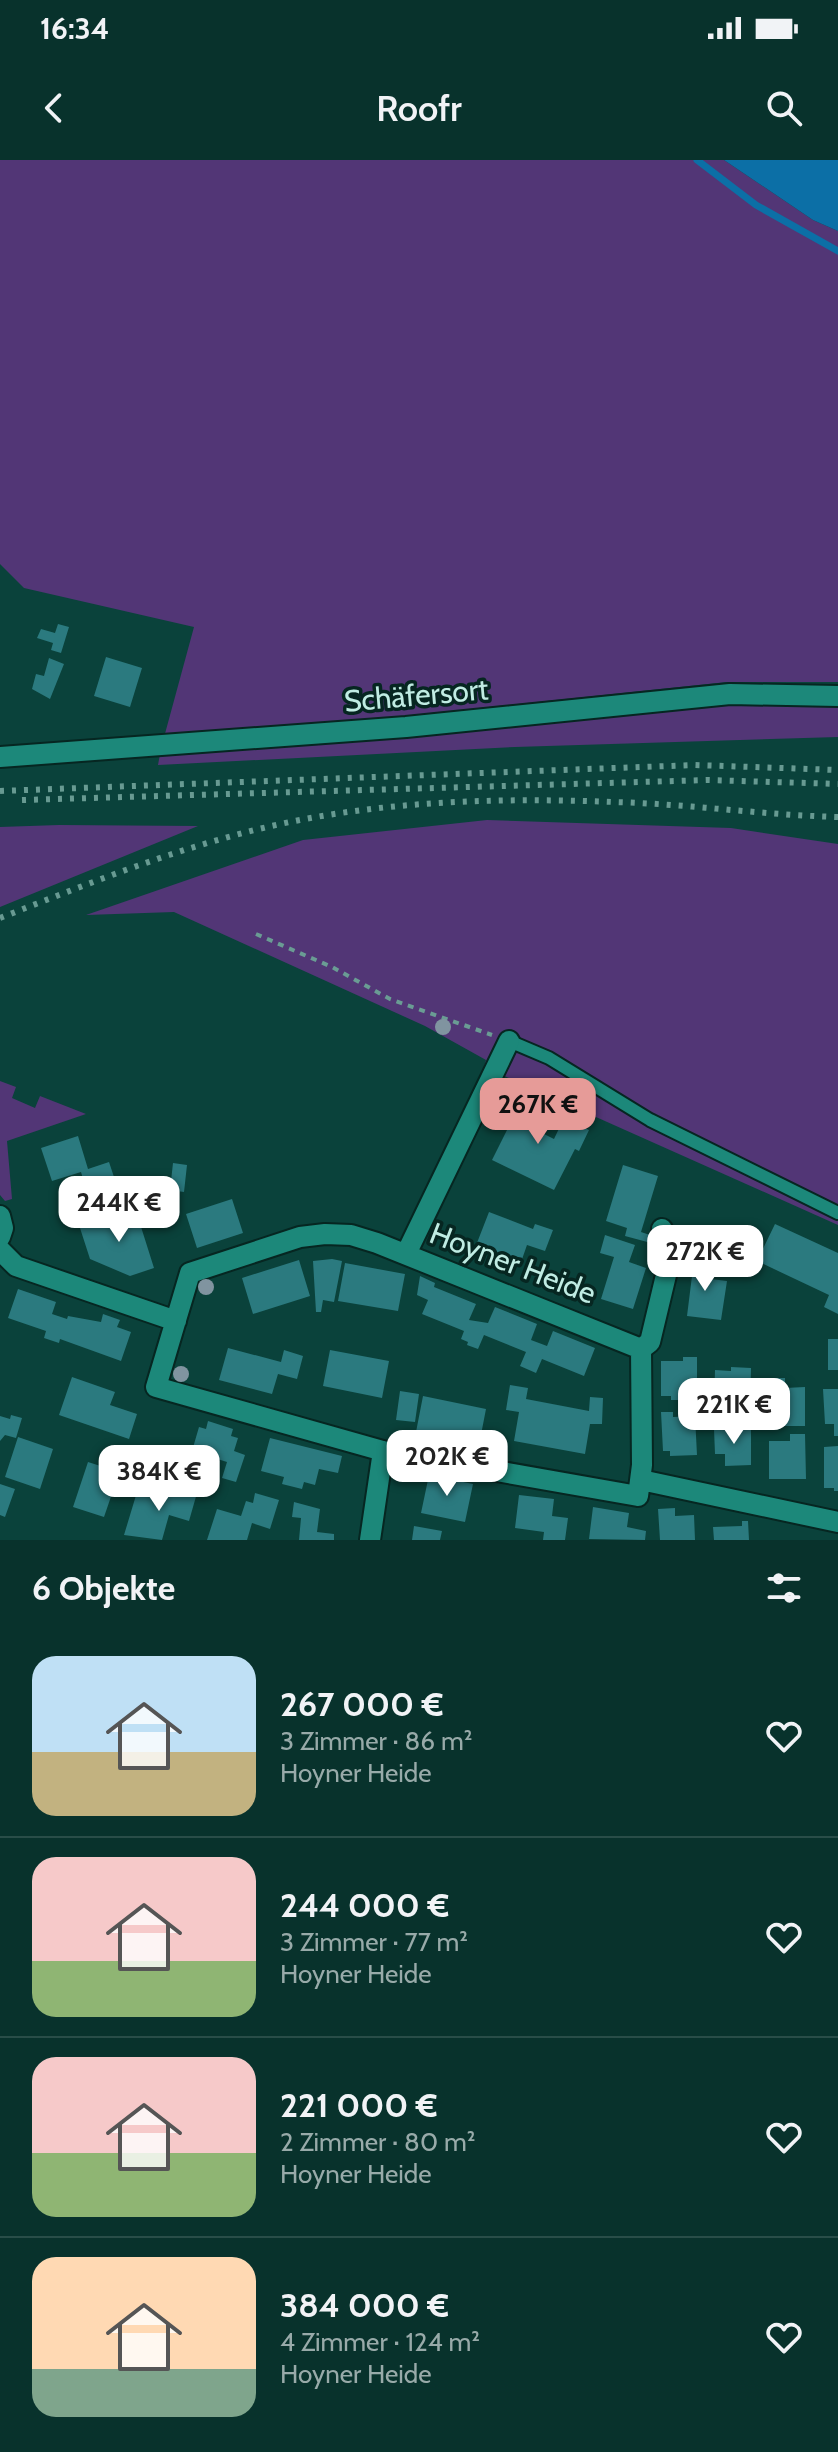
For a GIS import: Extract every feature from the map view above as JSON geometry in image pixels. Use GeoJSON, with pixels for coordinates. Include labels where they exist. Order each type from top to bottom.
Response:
{"type":"FeatureCollection","features":[{"type":"Feature","properties":{"kind":"street","name":"Schäfersort"},"geometry":{"type":"LineString","coordinates":[[0,757],[406,727],[730,694],[838,696]]}},
{"type":"Feature","properties":{"kind":"street","name":"Hoyner Heide"},"geometry":{"type":"LineString","coordinates":[[406,1254],[509,1041]]}},
{"type":"Feature","properties":{"kind":"street"},"geometry":{"type":"LineString","coordinates":[[0,1216],[3,1228],[0,1237]]}},
{"type":"Feature","properties":{"kind":"street"},"geometry":{"type":"LineString","coordinates":[[662,1229],[667,1271],[650,1342],[641,1349],[641,1480],[838,1522]]}},
{"type":"Feature","properties":{"kind":"street","name":"Hoyner Heide"},"geometry":{"type":"LineString","coordinates":[[641,1349],[406,1254],[351,1235],[300,1237],[190,1273],[156,1387],[383,1451],[638,1496],[641,1480]]}},
{"type":"Feature","properties":{"kind":"street"},"geometry":{"type":"LineString","coordinates":[[0,1250],[16,1266],[176,1321]]}},
{"type":"Feature","properties":{"kind":"street"},"geometry":{"type":"LineString","coordinates":[[370,1540],[383,1451]]}},
{"type":"Feature","properties":{"kind":"lane"},"geometry":{"type":"LineString","coordinates":[[509,1041],[549,1058],[650,1120],[838,1213]]}},
{"type":"Feature","properties":{"kind":"path"},"geometry":{"type":"LineString","coordinates":[[256,934],[332,967],[390,999],[509,1041]]}},
{"type":"Feature","properties":{"kind":"shaded area"},"geometry":{"type":"Polygon","coordinates":[[[0,160],[724,160],[813,220],[838,231],[838,682],[727,682],[163,741],[194,627],[24,588],[0,564],[0,160]]]}},
{"type":"Feature","properties":{"kind":"shaded area"},"geometry":{"type":"Polygon","coordinates":[[[838,702],[838,737],[515,747],[158,765],[160,754],[469,731],[729,703],[838,702]]]}},
{"type":"Feature","properties":{"kind":"shaded area"},"geometry":{"type":"Polygon","coordinates":[[[487,820],[731,828],[838,844],[838,1225],[484,1067],[486,1060],[425,1026],[174,912],[86,915],[303,840],[487,820]]]}},
{"type":"Feature","properties":{"kind":"shaded area"},"geometry":{"type":"Polygon","coordinates":[[[198,826],[0,907],[0,827],[198,826]]]}},
{"type":"Feature","properties":{"kind":"shaded area"},"geometry":{"type":"Polygon","coordinates":[[[0,1081],[16,1087],[12,1098],[35,1108],[40,1096],[86,1114],[7,1141],[12,1199],[5,1201],[0,1195],[0,1081]]]}},
{"type":"Feature","properties":{"kind":"water"},"geometry":{"type":"Polygon","coordinates":[[[724,160],[838,160],[838,231],[813,220],[724,160]]]}},
{"type":"Feature","properties":{"kind":"building"},"geometry":{"type":"Polygon","coordinates":[[[58,624],[69,627],[61,653],[51,650],[53,643],[37,638],[41,629],[55,633],[58,624]]]}},
{"type":"Feature","properties":{"kind":"building"},"geometry":{"type":"Polygon","coordinates":[[[106,657],[142,668],[130,707],[94,696],[106,657]]]}},
{"type":"Feature","properties":{"kind":"building"},"geometry":{"type":"Polygon","coordinates":[[[49,658],[64,664],[50,699],[32,689],[36,674],[44,676],[49,658]]]}},
{"type":"Feature","properties":{"kind":"building"},"geometry":{"type":"Polygon","coordinates":[[[513,1097],[541,1111],[532,1128],[554,1139],[564,1118],[589,1130],[579,1151],[575,1149],[554,1190],[492,1160],[513,1118],[505,1114],[513,1097]]]}},
{"type":"Feature","properties":{"kind":"building"},"geometry":{"type":"Polygon","coordinates":[[[78,1136],[88,1169],[109,1162],[118,1189],[89,1199],[81,1172],[52,1181],[41,1148],[78,1136]]]}},
{"type":"Feature","properties":{"kind":"building"},"geometry":{"type":"Polygon","coordinates":[[[173,1163],[187,1165],[184,1192],[170,1190],[173,1163]]]}},
{"type":"Feature","properties":{"kind":"building"},"geometry":{"type":"Polygon","coordinates":[[[623,1165],[658,1176],[641,1232],[653,1236],[651,1243],[625,1236],[627,1228],[606,1221],[623,1165]]]}},
{"type":"Feature","properties":{"kind":"building"},"geometry":{"type":"Polygon","coordinates":[[[232,1199],[243,1233],[197,1248],[186,1214],[232,1199]]]}},
{"type":"Feature","properties":{"kind":"building"},"geometry":{"type":"Polygon","coordinates":[[[136,1211],[154,1268],[130,1276],[90,1259],[80,1228],[136,1211]]]}},
{"type":"Feature","properties":{"kind":"building"},"geometry":{"type":"Polygon","coordinates":[[[489,1212],[533,1229],[535,1224],[553,1230],[545,1251],[527,1245],[520,1265],[475,1248],[489,1212]]]}},
{"type":"Feature","properties":{"kind":"building"},"geometry":{"type":"Polygon","coordinates":[[[775,1224],[838,1253],[838,1314],[824,1307],[829,1295],[757,1261],[775,1224]]]}},
{"type":"Feature","properties":{"kind":"building"},"geometry":{"type":"Polygon","coordinates":[[[605,1235],[635,1245],[629,1262],[646,1268],[633,1309],[601,1299],[614,1257],[600,1253],[605,1235]]]}},
{"type":"Feature","properties":{"kind":"building"},"geometry":{"type":"Polygon","coordinates":[[[299,1260],[310,1296],[253,1314],[242,1278],[299,1260]]]}},
{"type":"Feature","properties":{"kind":"building"},"geometry":{"type":"Polygon","coordinates":[[[689,1260],[712,1268],[711,1279],[727,1281],[721,1320],[687,1316],[692,1276],[687,1276],[689,1260]]]}},
{"type":"Feature","properties":{"kind":"building"},"geometry":{"type":"Polygon","coordinates":[[[313,1261],[342,1261],[334,1302],[323,1300],[321,1312],[316,1312],[313,1261]]]}},
{"type":"Feature","properties":{"kind":"building"},"geometry":{"type":"Polygon","coordinates":[[[345,1263],[405,1274],[398,1311],[338,1301],[345,1263]]]}},
{"type":"Feature","properties":{"kind":"building"},"geometry":{"type":"Polygon","coordinates":[[[420,1276],[435,1283],[434,1287],[476,1304],[469,1320],[488,1323],[495,1307],[537,1324],[531,1340],[547,1346],[553,1331],[595,1348],[584,1376],[542,1359],[536,1373],[520,1366],[526,1352],[484,1335],[478,1349],[467,1345],[468,1342],[461,1339],[464,1331],[422,1314],[428,1300],[417,1295],[420,1276]]]}},
{"type":"Feature","properties":{"kind":"building"},"geometry":{"type":"Polygon","coordinates":[[[18,1289],[56,1302],[52,1314],[67,1319],[68,1316],[101,1322],[103,1314],[120,1320],[117,1327],[131,1332],[121,1361],[60,1339],[59,1343],[44,1338],[46,1331],[8,1318],[18,1289]]]}},
{"type":"Feature","properties":{"kind":"building"},"geometry":{"type":"Polygon","coordinates":[[[828,1339],[838,1339],[838,1370],[828,1370],[828,1339]]]}},
{"type":"Feature","properties":{"kind":"building"},"geometry":{"type":"Polygon","coordinates":[[[228,1348],[281,1362],[284,1350],[303,1356],[297,1379],[278,1374],[272,1394],[219,1380],[228,1348]]]}},
{"type":"Feature","properties":{"kind":"building"},"geometry":{"type":"Polygon","coordinates":[[[330,1350],[389,1361],[382,1398],[323,1386],[330,1350]]]}},
{"type":"Feature","properties":{"kind":"building"},"geometry":{"type":"Polygon","coordinates":[[[683,1357],[697,1357],[697,1400],[671,1400],[671,1396],[661,1396],[661,1361],[683,1361],[683,1357]]]}},
{"type":"Feature","properties":{"kind":"building"},"geometry":{"type":"Polygon","coordinates":[[[731,1367],[751,1368],[750,1413],[723,1412],[723,1405],[714,1405],[715,1370],[731,1371],[731,1367]]]}},
{"type":"Feature","properties":{"kind":"building"},"geometry":{"type":"Polygon","coordinates":[[[72,1377],[115,1392],[110,1405],[137,1414],[129,1439],[59,1415],[72,1377]]]}},
{"type":"Feature","properties":{"kind":"building"},"geometry":{"type":"Polygon","coordinates":[[[769,1378],[785,1378],[785,1388],[805,1387],[805,1426],[779,1426],[779,1419],[769,1419],[769,1378]]]}},
{"type":"Feature","properties":{"kind":"building"},"geometry":{"type":"Polygon","coordinates":[[[510,1385],[528,1388],[526,1399],[589,1411],[590,1397],[603,1398],[602,1424],[590,1424],[585,1454],[514,1441],[519,1412],[506,1410],[510,1385]]]}},
{"type":"Feature","properties":{"kind":"building"},"geometry":{"type":"Polygon","coordinates":[[[823,1389],[838,1389],[838,1436],[834,1436],[834,1424],[825,1424],[823,1389]]]}},
{"type":"Feature","properties":{"kind":"building"},"geometry":{"type":"Polygon","coordinates":[[[400,1391],[419,1394],[415,1422],[396,1420],[400,1391]]]}},
{"type":"Feature","properties":{"kind":"building"},"geometry":{"type":"Polygon","coordinates":[[[423,1396],[486,1409],[479,1445],[416,1432],[423,1396]]]}},
{"type":"Feature","properties":{"kind":"building"},"geometry":{"type":"Polygon","coordinates":[[[661,1412],[673,1412],[673,1417],[695,1416],[697,1455],[670,1456],[670,1451],[663,1451],[661,1412]]]}},
{"type":"Feature","properties":{"kind":"building"},"geometry":{"type":"Polygon","coordinates":[[[11,1415],[22,1418],[16,1438],[5,1435],[0,1441],[0,1416],[10,1419],[11,1415]]]}},
{"type":"Feature","properties":{"kind":"building"},"geometry":{"type":"Polygon","coordinates":[[[208,1421],[233,1429],[231,1436],[238,1438],[234,1451],[245,1455],[236,1482],[222,1478],[227,1462],[192,1451],[199,1427],[206,1429],[208,1421]]]}},
{"type":"Feature","properties":{"kind":"building"},"geometry":{"type":"Polygon","coordinates":[[[745,1425],[751,1425],[751,1465],[725,1466],[725,1454],[715,1454],[714,1429],[745,1429],[745,1425]]]}},
{"type":"Feature","properties":{"kind":"building"},"geometry":{"type":"Polygon","coordinates":[[[790,1434],[805,1434],[806,1479],[769,1479],[769,1441],[790,1441],[790,1434]]]}},
{"type":"Feature","properties":{"kind":"building"},"geometry":{"type":"Polygon","coordinates":[[[18,1437],[53,1449],[40,1489],[5,1477],[18,1437]]]}},
{"type":"Feature","properties":{"kind":"building"},"geometry":{"type":"Polygon","coordinates":[[[270,1438],[342,1456],[338,1473],[319,1469],[315,1485],[304,1482],[302,1489],[282,1484],[284,1477],[261,1471],[270,1438]]]}},
{"type":"Feature","properties":{"kind":"building"},"geometry":{"type":"Polygon","coordinates":[[[838,1446],[838,1491],[834,1491],[834,1488],[824,1488],[824,1447],[838,1446]]]}},
{"type":"Feature","properties":{"kind":"building"},"geometry":{"type":"Polygon","coordinates":[[[118,1454],[134,1458],[125,1485],[116,1482],[104,1517],[73,1507],[88,1462],[113,1470],[118,1454]]]}},
{"type":"Feature","properties":{"kind":"building"},"geometry":{"type":"Polygon","coordinates":[[[429,1475],[473,1484],[465,1522],[421,1513],[429,1475]]]}},
{"type":"Feature","properties":{"kind":"building"},"geometry":{"type":"Polygon","coordinates":[[[0,1484],[15,1489],[5,1517],[0,1515],[0,1484]]]}},
{"type":"Feature","properties":{"kind":"building"},"geometry":{"type":"Polygon","coordinates":[[[169,1485],[197,1493],[189,1521],[169,1515],[162,1540],[124,1535],[137,1492],[165,1500],[169,1485]]]}},
{"type":"Feature","properties":{"kind":"building"},"geometry":{"type":"Polygon","coordinates":[[[255,1493],[279,1500],[270,1529],[252,1523],[247,1540],[207,1540],[217,1509],[241,1516],[246,1501],[253,1503],[255,1493]]]}},
{"type":"Feature","properties":{"kind":"building"},"geometry":{"type":"Polygon","coordinates":[[[519,1495],[554,1499],[552,1516],[568,1518],[565,1540],[543,1540],[544,1532],[515,1528],[519,1495]]]}},
{"type":"Feature","properties":{"kind":"building"},"geometry":{"type":"Polygon","coordinates":[[[294,1502],[320,1509],[317,1532],[334,1534],[334,1540],[299,1540],[301,1518],[292,1517],[294,1502]]]}},
{"type":"Feature","properties":{"kind":"building"},"geometry":{"type":"Polygon","coordinates":[[[593,1507],[629,1513],[627,1527],[646,1531],[645,1540],[589,1539],[593,1507]]]}},
{"type":"Feature","properties":{"kind":"building"},"geometry":{"type":"Polygon","coordinates":[[[675,1508],[675,1516],[694,1515],[695,1540],[660,1540],[658,1509],[675,1508]]]}},
{"type":"Feature","properties":{"kind":"building"},"geometry":{"type":"Polygon","coordinates":[[[742,1521],[748,1521],[749,1540],[714,1540],[713,1527],[742,1526],[742,1521]]]}},
{"type":"Feature","properties":{"kind":"building"},"geometry":{"type":"Polygon","coordinates":[[[414,1526],[442,1531],[440,1540],[412,1540],[414,1526]]]}},
{"type":"Feature","properties":{"kind":"waterway"},"geometry":{"type":"LineString","coordinates":[[697,160],[756,205],[838,251]]}},
{"type":"Feature","properties":{"kind":"railway"},"geometry":{"type":"LineString","coordinates":[[0,791],[695,765],[838,770]]}},
{"type":"Feature","properties":{"kind":"railway"},"geometry":{"type":"LineString","coordinates":[[22,800],[709,780],[838,784]]}},
{"type":"Feature","properties":{"kind":"railway"},"geometry":{"type":"LineString","coordinates":[[0,918],[150,861],[227,837],[305,819],[382,808],[459,802],[576,801],[838,817]]}}]}
